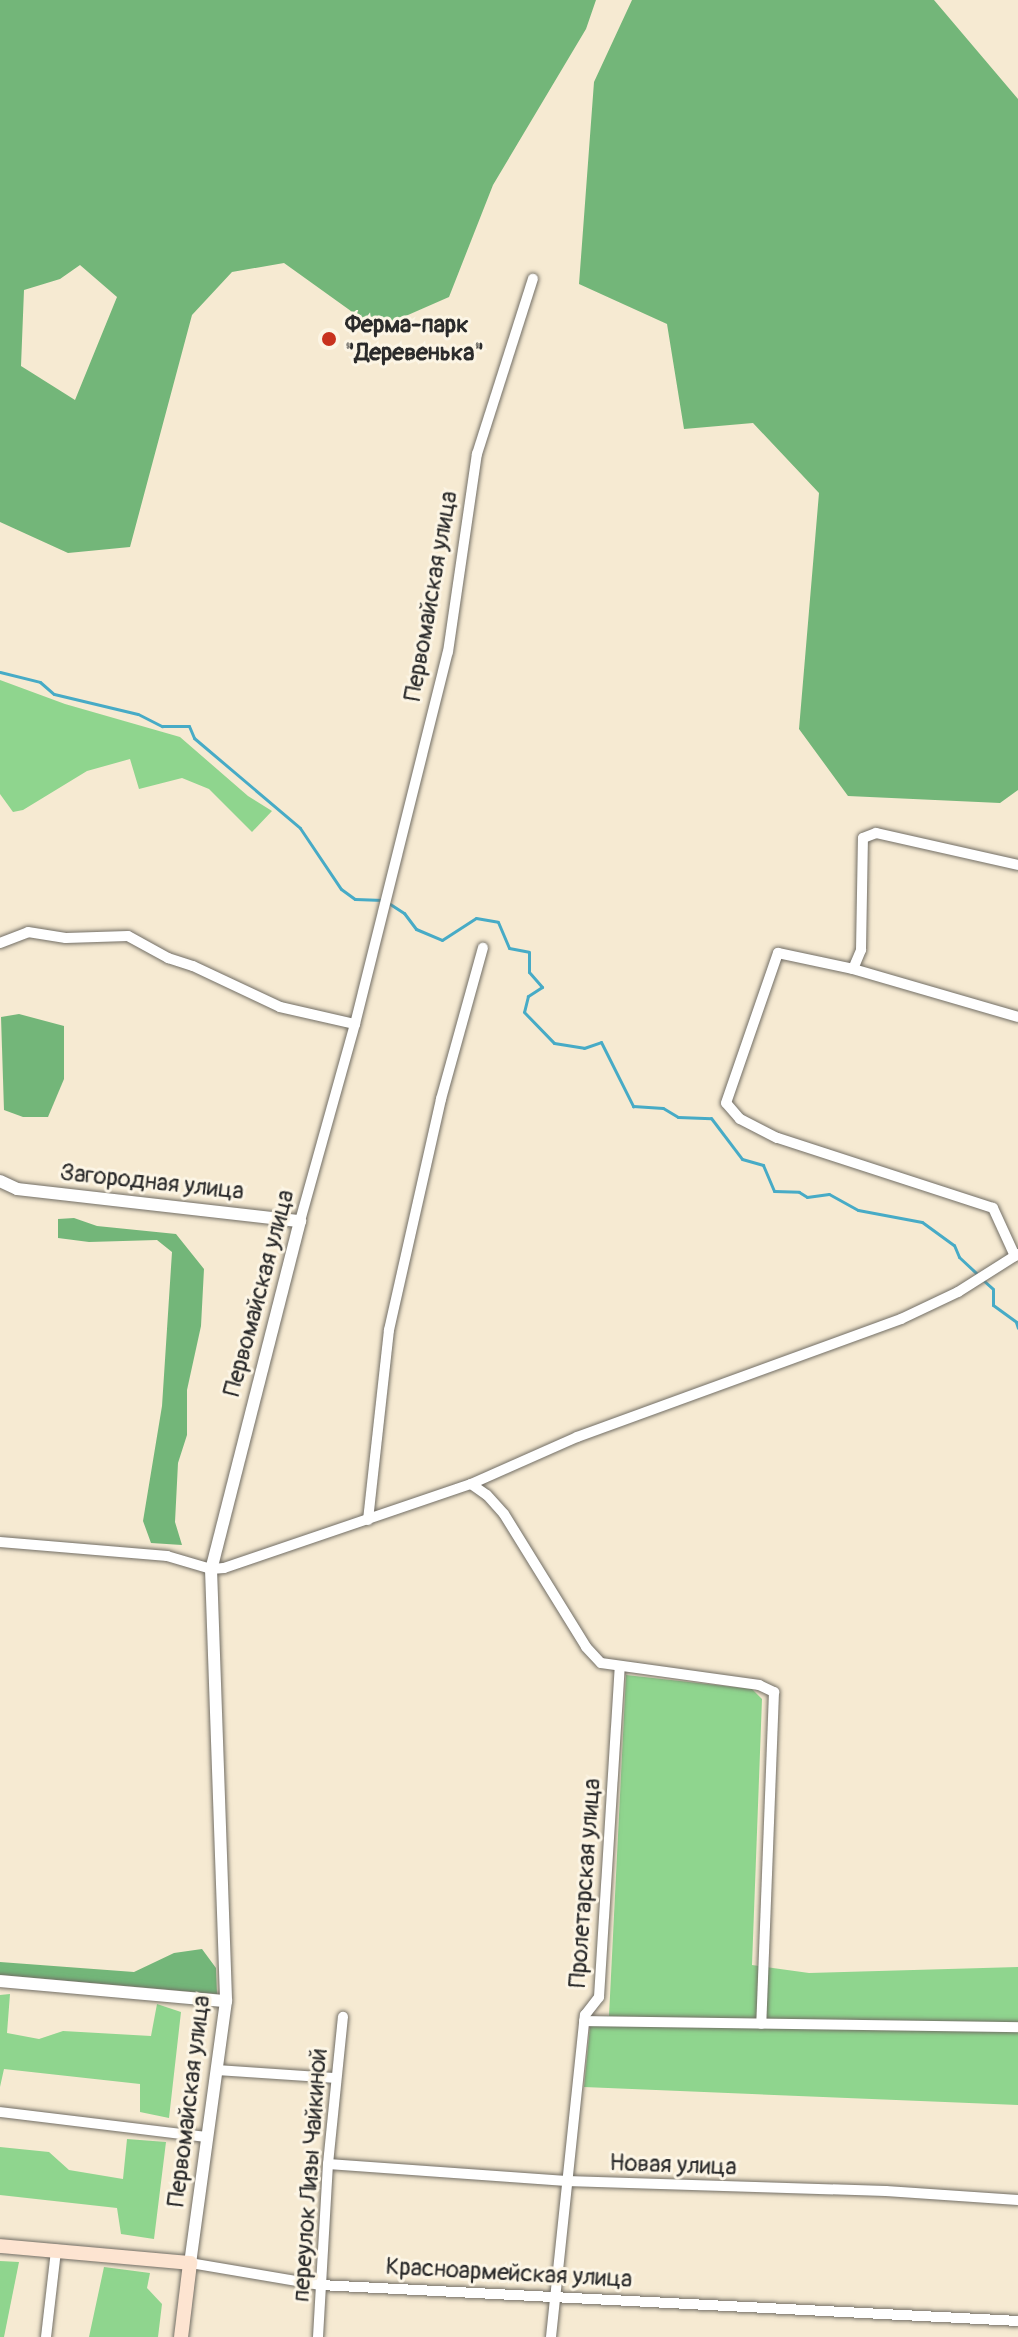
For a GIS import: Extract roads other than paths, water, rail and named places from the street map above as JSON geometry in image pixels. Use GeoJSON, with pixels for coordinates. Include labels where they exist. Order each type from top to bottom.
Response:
{"type":"FeatureCollection","features":[{"type":"Feature","properties":{"kind":"main road","name":"Красноармейская улица"},"geometry":{"type":"LineString","coordinates":[[0,2246],[190,2263]]}},
{"type":"Feature","properties":{"kind":"main road","name":"Первомайская улица"},"geometry":{"type":"LineString","coordinates":[[181,2337],[190,2263]]}},
{"type":"Feature","properties":{"kind":"street","name":"Первомайская улица"},"geometry":{"type":"LineString","coordinates":[[190,2263],[226,2001],[211,1569],[300,1221],[355,1024],[448,652],[477,454],[533,279]]}},
{"type":"Feature","properties":{"kind":"street"},"geometry":{"type":"LineString","coordinates":[[853,969],[861,950],[863,838],[876,833],[1018,865]]}},
{"type":"Feature","properties":{"kind":"street"},"geometry":{"type":"LineString","coordinates":[[0,943],[28,932],[66,938],[128,936],[168,958],[193,966],[280,1007],[355,1024]]}},
{"type":"Feature","properties":{"kind":"street"},"geometry":{"type":"LineString","coordinates":[[368,1520],[389,1330],[441,1099],[483,948]]}},
{"type":"Feature","properties":{"kind":"street"},"geometry":{"type":"LineString","coordinates":[[0,1542],[167,1556],[211,1569],[241,1564],[471,1484],[577,1437],[901,1319],[958,1292],[1016,1255],[993,1208],[777,1138],[727,1109],[778,953],[853,969],[1018,1017]]}},
{"type":"Feature","properties":{"kind":"street","name":"Загородная улица"},"geometry":{"type":"LineString","coordinates":[[0,1181],[17,1189],[300,1221]]}},
{"type":"Feature","properties":{"kind":"street"},"geometry":{"type":"LineString","coordinates":[[471,1484],[487,1495],[504,1514],[586,1647],[601,1663],[759,1685],[774,1692],[761,2024]]}},
{"type":"Feature","properties":{"kind":"street","name":"Пролетарская улица"},"geometry":{"type":"LineString","coordinates":[[551,2337],[584,2021],[599,1997],[620,1667]]}},
{"type":"Feature","properties":{"kind":"street"},"geometry":{"type":"LineString","coordinates":[[0,1981],[226,2001]]}},
{"type":"Feature","properties":{"kind":"street","name":"переулок Лизы Чайкиной"},"geometry":{"type":"LineString","coordinates":[[318,2337],[328,2164],[343,2017]]}},
{"type":"Feature","properties":{"kind":"street"},"geometry":{"type":"LineString","coordinates":[[584,2021],[1018,2027]]}},
{"type":"Feature","properties":{"kind":"street"},"geometry":{"type":"LineString","coordinates":[[218,2070],[336,2078]]}},
{"type":"Feature","properties":{"kind":"street"},"geometry":{"type":"LineString","coordinates":[[0,2112],[207,2137]]}},
{"type":"Feature","properties":{"kind":"street","name":"Новая улица"},"geometry":{"type":"LineString","coordinates":[[328,2164],[566,2181],[886,2191],[1018,2200]]}},
{"type":"Feature","properties":{"kind":"street"},"geometry":{"type":"LineString","coordinates":[[46,2337],[56,2250]]}},
{"type":"Feature","properties":{"kind":"street","name":"Красноармейская улица"},"geometry":{"type":"LineString","coordinates":[[190,2263],[320,2285],[1018,2321]]}},
{"type":"Feature","properties":{"kind":"waterway"},"geometry":{"type":"LineString","coordinates":[[0,672],[40,682],[54,694],[138,714],[162,726],[189,726],[194,738],[300,828],[341,889],[355,899],[383,900]]}},
{"type":"Feature","properties":{"kind":"waterway"},"geometry":{"type":"LineString","coordinates":[[390,904],[404,913],[416,929],[442,940],[476,918],[498,922],[509,948],[529,952],[529,972],[542,987],[528,996],[524,1012],[554,1043],[584,1048],[601,1042],[633,1106],[663,1108],[678,1117],[711,1118],[742,1159],[763,1165],[774,1191],[799,1192],[807,1197],[829,1194],[858,1210],[922,1222],[954,1245],[959,1257],[977,1274]]}},
{"type":"Feature","properties":{"kind":"waterway"},"geometry":{"type":"LineString","coordinates":[[983,1280],[993,1289],[993,1305],[1016,1322],[1018,1328]]}},
{"type":"Feature","properties":{"kind":"place","name":"Ферма-парк \"Деревенька\""},"geometry":{"type":"Point","coordinates":[329,339]}}]}
